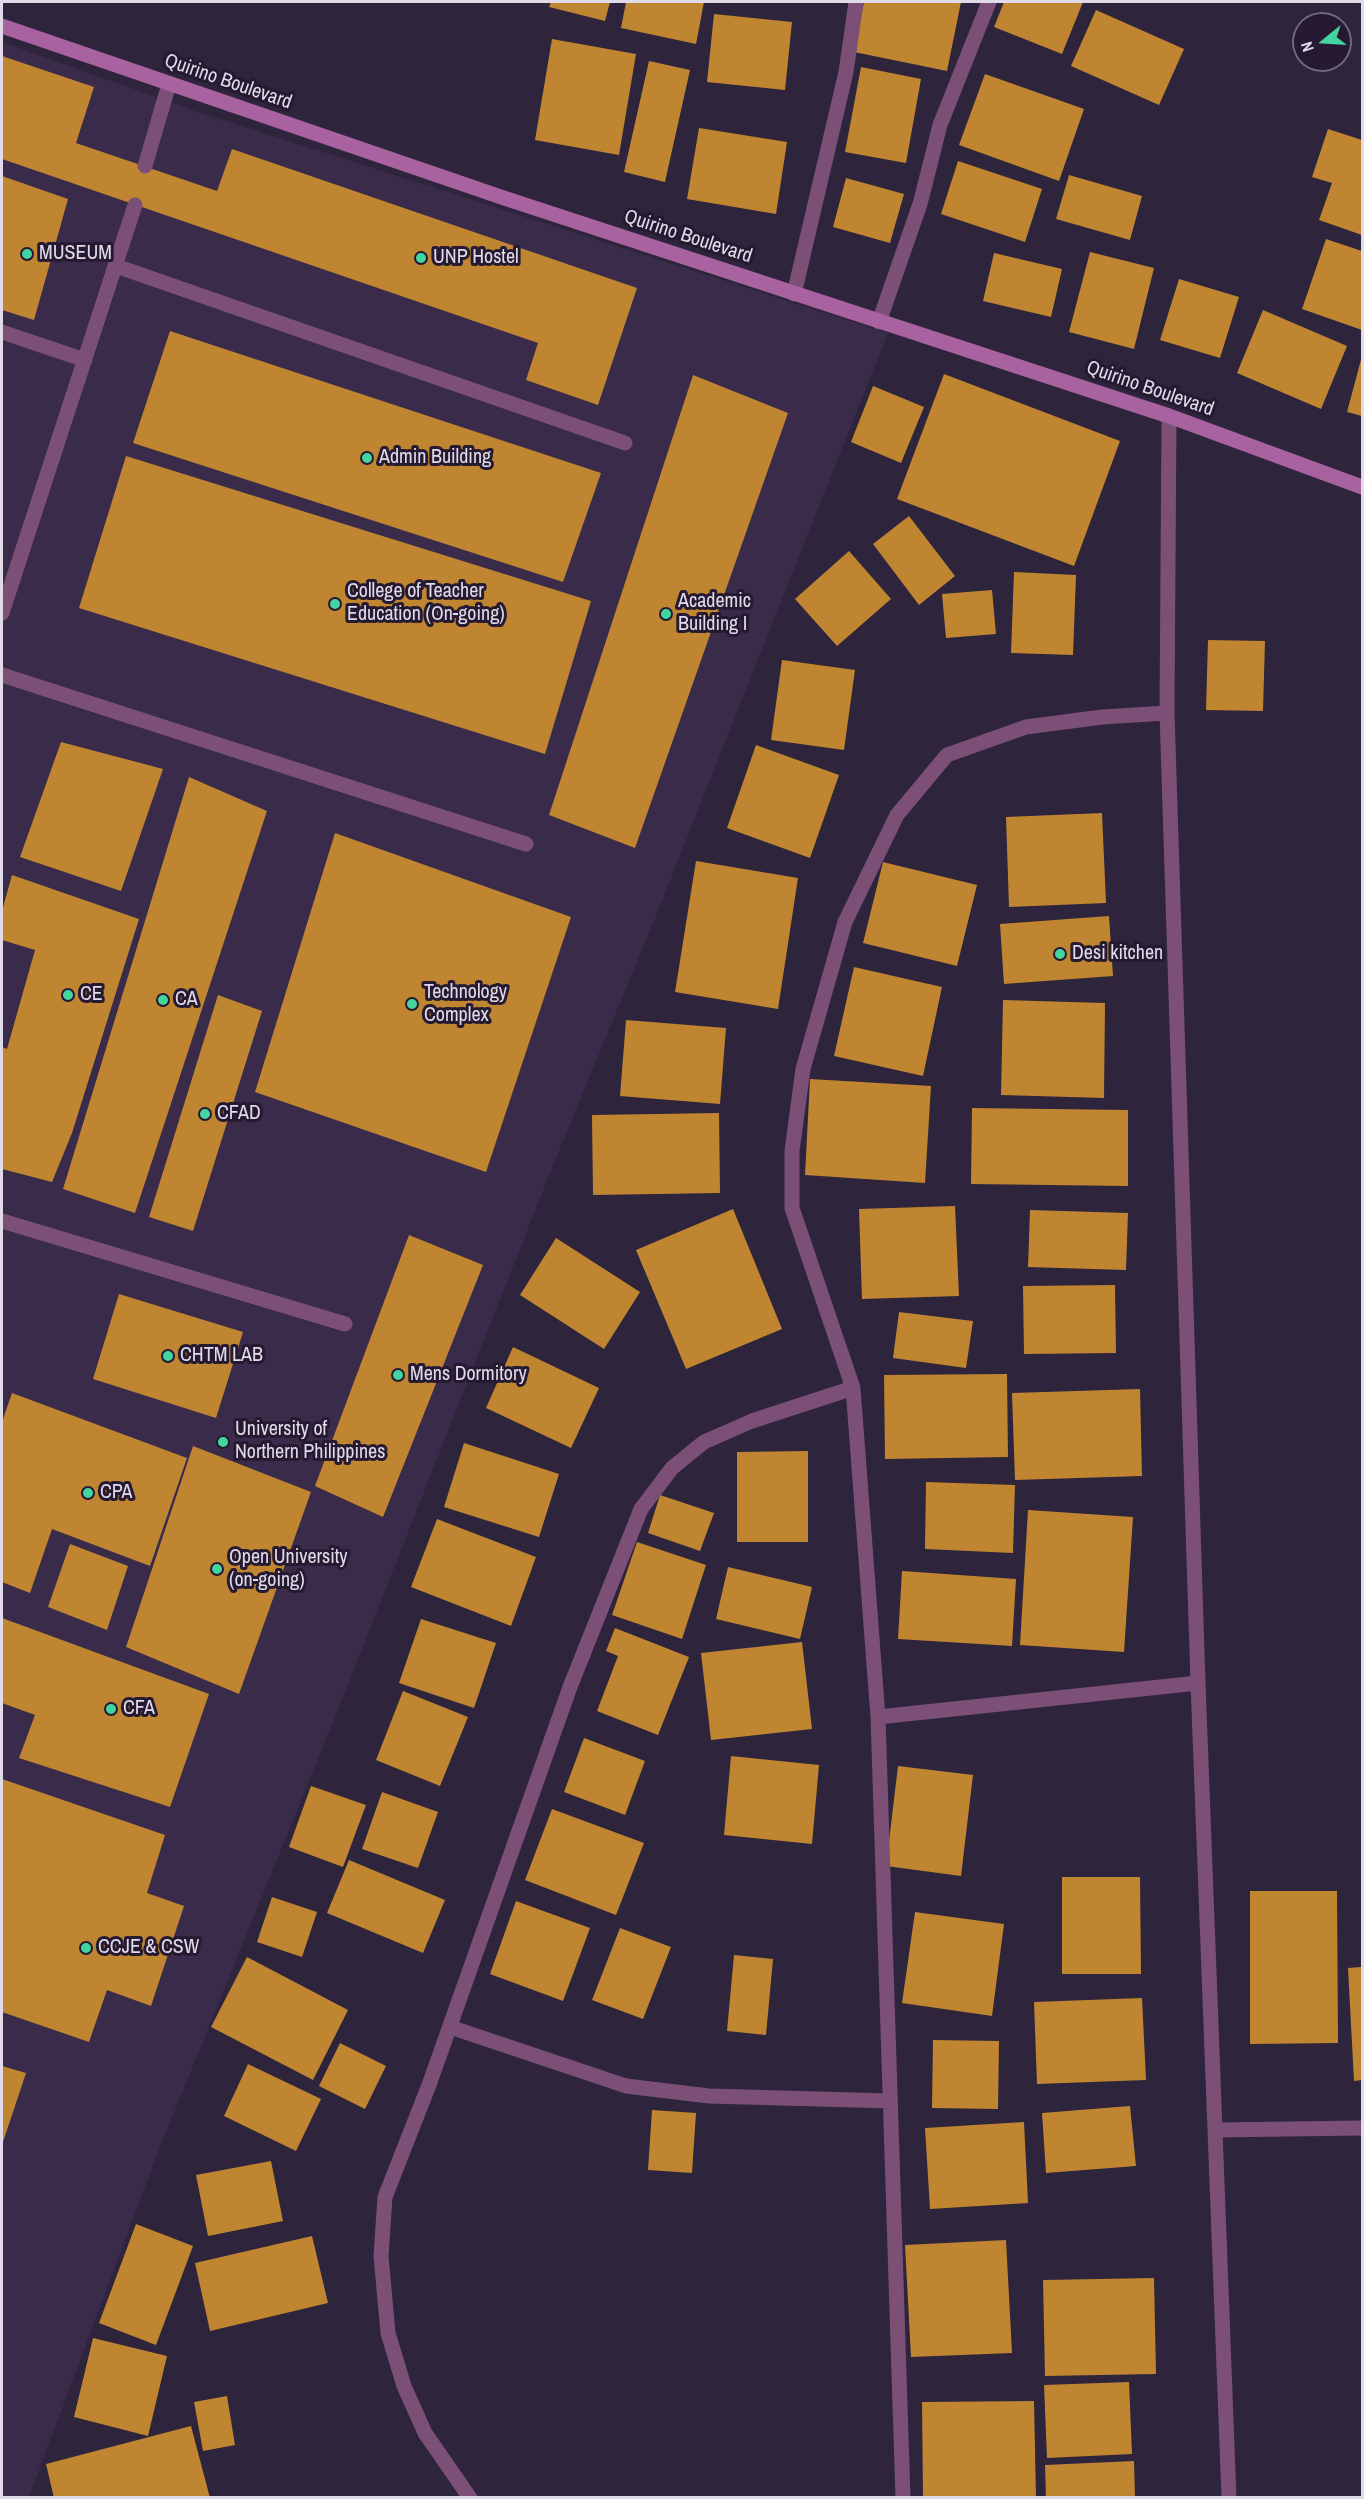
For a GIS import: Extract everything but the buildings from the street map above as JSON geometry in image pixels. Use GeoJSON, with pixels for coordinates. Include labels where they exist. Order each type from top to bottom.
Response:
{"type":"FeatureCollection","features":[{"type":"Feature","properties":{"kind":"main road","name":"Quirino Boulevard"},"geometry":{"type":"LineString","coordinates":[[2,26],[794,294],[1169,416],[1362,487]]}},
{"type":"Feature","properties":{"kind":"street"},"geometry":{"type":"LineString","coordinates":[[794,294],[846,72],[856,2]]}},
{"type":"Feature","properties":{"kind":"street"},"geometry":{"type":"LineString","coordinates":[[879,322],[920,204],[940,125],[989,2]]}},
{"type":"Feature","properties":{"kind":"street"},"geometry":{"type":"LineString","coordinates":[[145,166],[169,84]]}},
{"type":"Feature","properties":{"kind":"street"},"geometry":{"type":"LineString","coordinates":[[2,613],[135,205]]}},
{"type":"Feature","properties":{"kind":"street"},"geometry":{"type":"LineString","coordinates":[[116,266],[626,443]]}},
{"type":"Feature","properties":{"kind":"street"},"geometry":{"type":"LineString","coordinates":[[2,332],[85,360]]}},
{"type":"Feature","properties":{"kind":"street"},"geometry":{"type":"LineString","coordinates":[[1169,416],[1167,713],[1198,1683],[1229,2498]]}},
{"type":"Feature","properties":{"kind":"street"},"geometry":{"type":"LineString","coordinates":[[2,675],[526,844]]}},
{"type":"Feature","properties":{"kind":"street"},"geometry":{"type":"LineString","coordinates":[[903,2498],[878,1717],[853,1388],[792,1208],[792,1151],[802,1070],[845,922],[897,815],[947,755],[1026,727],[1102,717],[1167,713]]}},
{"type":"Feature","properties":{"kind":"street"},"geometry":{"type":"LineString","coordinates":[[2,1221],[345,1324]]}},
{"type":"Feature","properties":{"kind":"street"},"geometry":{"type":"LineString","coordinates":[[470,2498],[425,2433],[404,2386],[388,2332],[381,2256],[385,2197],[450,2026],[570,1687],[641,1509],[672,1468],[704,1442],[752,1421],[853,1388]]}},
{"type":"Feature","properties":{"kind":"street"},"geometry":{"type":"LineString","coordinates":[[878,1717],[1198,1683]]}},
{"type":"Feature","properties":{"kind":"street"},"geometry":{"type":"LineString","coordinates":[[450,2026],[626,2086],[709,2096],[890,2100]]}},
{"type":"Feature","properties":{"kind":"street"},"geometry":{"type":"LineString","coordinates":[[1215,2130],[1362,2128]]}},
{"type":"Feature","properties":{"kind":"shaded area","name":"University of Northern Philippines"},"geometry":{"type":"Polygon","coordinates":[[[2,42],[201,113],[888,333],[658,911],[550,1173],[338,1710],[160,2147],[29,2497],[2,2498],[2,42]]]}},
{"type":"Feature","properties":{"kind":"place","name":"MUSEUM"},"geometry":{"type":"Point","coordinates":[27,254]}},
{"type":"Feature","properties":{"kind":"place","name":"UNP Hostel"},"geometry":{"type":"Point","coordinates":[421,258]}},
{"type":"Feature","properties":{"kind":"place","name":"Admin Building"},"geometry":{"type":"Point","coordinates":[367,458]}},
{"type":"Feature","properties":{"kind":"place","name":"College of Teacher Education (On-going)"},"geometry":{"type":"Point","coordinates":[335,604]}},
{"type":"Feature","properties":{"kind":"place","name":"Academic Building I"},"geometry":{"type":"Point","coordinates":[666,614]}},
{"type":"Feature","properties":{"kind":"place","name":"Desi kitchen"},"geometry":{"type":"Point","coordinates":[1060,954]}},
{"type":"Feature","properties":{"kind":"place","name":"CE"},"geometry":{"type":"Point","coordinates":[68,995]}},
{"type":"Feature","properties":{"kind":"place","name":"CA"},"geometry":{"type":"Point","coordinates":[163,1000]}},
{"type":"Feature","properties":{"kind":"place","name":"Technology Complex"},"geometry":{"type":"Point","coordinates":[412,1004]}},
{"type":"Feature","properties":{"kind":"place","name":"CFAD"},"geometry":{"type":"Point","coordinates":[205,1114]}},
{"type":"Feature","properties":{"kind":"place","name":"CHTM LAB"},"geometry":{"type":"Point","coordinates":[168,1356]}},
{"type":"Feature","properties":{"kind":"place","name":"Mens Dormitory"},"geometry":{"type":"Point","coordinates":[398,1375]}},
{"type":"Feature","properties":{"kind":"place","name":"University of Northern Philippines"},"geometry":{"type":"Point","coordinates":[223,1442]}},
{"type":"Feature","properties":{"kind":"place","name":"CPA"},"geometry":{"type":"Point","coordinates":[88,1493]}},
{"type":"Feature","properties":{"kind":"place","name":"Open University (on-going)"},"geometry":{"type":"Point","coordinates":[217,1569]}},
{"type":"Feature","properties":{"kind":"place","name":"CFA"},"geometry":{"type":"Point","coordinates":[111,1709]}},
{"type":"Feature","properties":{"kind":"place","name":"CCJE & CSW"},"geometry":{"type":"Point","coordinates":[86,1948]}}]}
